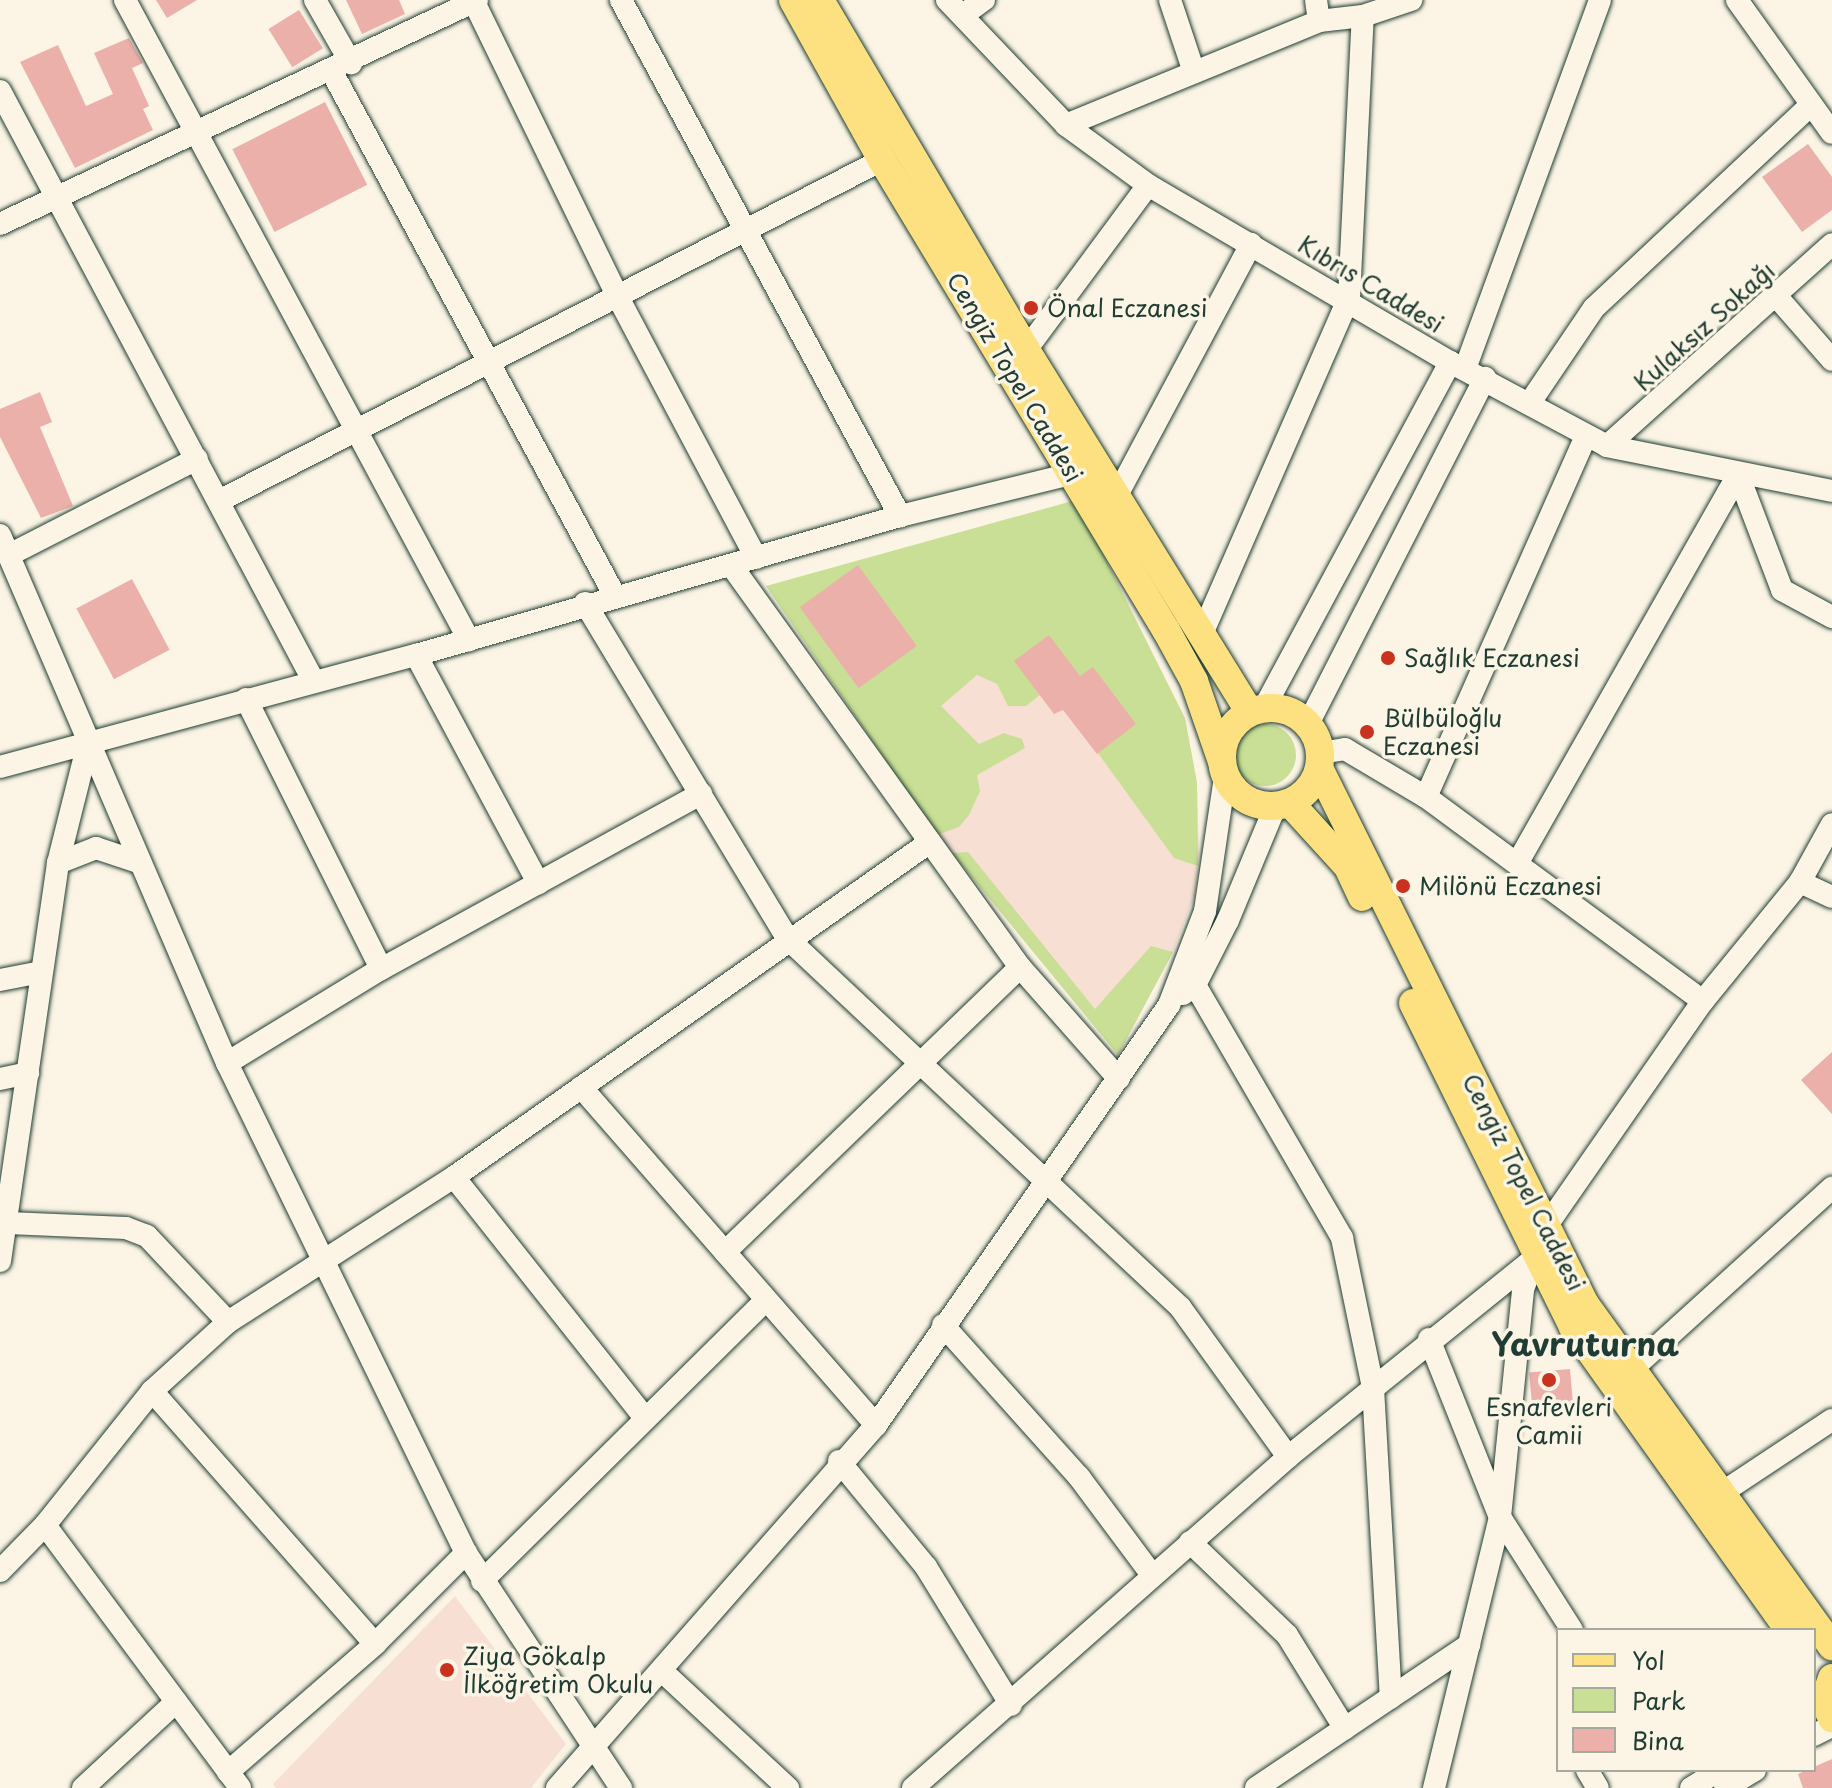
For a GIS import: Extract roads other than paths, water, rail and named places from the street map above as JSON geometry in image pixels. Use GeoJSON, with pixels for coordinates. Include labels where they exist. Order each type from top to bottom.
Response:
{"type":"FeatureCollection","features":[{"type":"Feature","properties":{"kind":"main road","name":"Cengiz Topel Caddesi"},"geometry":{"type":"LineString","coordinates":[[793,0],[882,160],[1075,473],[1194,681],[1224,769]]}},
{"type":"Feature","properties":{"kind":"main road","name":"Cengiz Topel Caddesi"},"geometry":{"type":"LineString","coordinates":[[820,0],[1026,350],[1201,636],[1257,710]]}},
{"type":"Feature","properties":{"kind":"main road"},"geometry":{"type":"LineString","coordinates":[[1257,710],[1296,714],[1308,724],[1320,761],[1304,795],[1283,805],[1246,800],[1224,769],[1228,732],[1257,710]]}},
{"type":"Feature","properties":{"kind":"main road","name":"Cengiz Topel Caddesi"},"geometry":{"type":"LineString","coordinates":[[1320,761],[1545,1228],[1585,1304],[1630,1371],[1832,1646]]}},
{"type":"Feature","properties":{"kind":"main road","name":"Cengiz Topel Caddesi"},"geometry":{"type":"LineString","coordinates":[[1283,805],[1348,867],[1535,1258],[1573,1327],[1788,1628]]}},
{"type":"Feature","properties":{"kind":"street"},"geometry":{"type":"LineString","coordinates":[[125,0],[356,435],[469,640]]}},
{"type":"Feature","properties":{"kind":"street"},"geometry":{"type":"LineString","coordinates":[[315,0],[341,67],[490,366],[615,596]]}},
{"type":"Feature","properties":{"kind":"street"},"geometry":{"type":"LineString","coordinates":[[621,0],[750,231],[900,516]]}},
{"type":"Feature","properties":{"kind":"street"},"geometry":{"type":"LineString","coordinates":[[955,8],[984,0]]}},
{"type":"Feature","properties":{"kind":"street"},"geometry":{"type":"LineString","coordinates":[[1170,0],[1194,72]]}},
{"type":"Feature","properties":{"kind":"street"},"geometry":{"type":"LineString","coordinates":[[1066,125],[1194,72],[1317,11],[1363,16],[1411,0]]}},
{"type":"Feature","properties":{"kind":"street"},"geometry":{"type":"LineString","coordinates":[[1308,724],[1466,370],[1600,0]]}},
{"type":"Feature","properties":{"kind":"street"},"geometry":{"type":"LineString","coordinates":[[1737,0],[1832,133]]}},
{"type":"Feature","properties":{"kind":"street"},"geometry":{"type":"LineString","coordinates":[[0,224],[341,67],[475,1],[619,299],[756,558]]}},
{"type":"Feature","properties":{"kind":"street","name":"Kıbrıs Caddesi"},"geometry":{"type":"LineString","coordinates":[[955,8],[1066,125],[1148,185],[1349,298],[1466,370],[1531,401],[1607,446],[1832,491]]}},
{"type":"Feature","properties":{"kind":"street"},"geometry":{"type":"LineString","coordinates":[[1201,636],[1349,298],[1363,16]]}},
{"type":"Feature","properties":{"kind":"street"},"geometry":{"type":"LineString","coordinates":[[0,91],[221,500],[313,680]]}},
{"type":"Feature","properties":{"kind":"street"},"geometry":{"type":"LineString","coordinates":[[1531,401],[1594,308],[1811,105]]}},
{"type":"Feature","properties":{"kind":"street"},"geometry":{"type":"LineString","coordinates":[[221,500],[356,435],[882,160]]}},
{"type":"Feature","properties":{"kind":"street"},"geometry":{"type":"LineString","coordinates":[[1026,350],[1148,185]]}},
{"type":"Feature","properties":{"kind":"street"},"geometry":{"type":"LineString","coordinates":[[1116,497],[1251,244]]}},
{"type":"Feature","properties":{"kind":"street","name":"Kulaksız Sokağı"},"geometry":{"type":"LineString","coordinates":[[1607,446],[1778,298],[1832,244]]}},
{"type":"Feature","properties":{"kind":"street"},"geometry":{"type":"LineString","coordinates":[[1778,298],[1832,360]]}},
{"type":"Feature","properties":{"kind":"street"},"geometry":{"type":"LineString","coordinates":[[1257,710],[1466,370]]}},
{"type":"Feature","properties":{"kind":"street"},"geometry":{"type":"LineString","coordinates":[[1426,797],[1586,436]]}},
{"type":"Feature","properties":{"kind":"street"},"geometry":{"type":"LineString","coordinates":[[197,459],[5,545],[227,1063],[466,1553],[621,1788]]}},
{"type":"Feature","properties":{"kind":"street"},"geometry":{"type":"LineString","coordinates":[[0,767],[313,680],[416,655],[585,603],[900,516],[1075,473]]}},
{"type":"Feature","properties":{"kind":"street"},"geometry":{"type":"LineString","coordinates":[[1518,862],[1738,474]]}},
{"type":"Feature","properties":{"kind":"street"},"geometry":{"type":"LineString","coordinates":[[1738,474],[1782,590],[1832,617]]}},
{"type":"Feature","properties":{"kind":"street"},"geometry":{"type":"LineString","coordinates":[[731,565],[1020,967],[1119,1079]]}},
{"type":"Feature","properties":{"kind":"street"},"geometry":{"type":"LineString","coordinates":[[585,603],[788,939],[1045,1186],[1180,1307],[1288,1457]]}},
{"type":"Feature","properties":{"kind":"street"},"geometry":{"type":"LineString","coordinates":[[416,655],[538,883]]}},
{"type":"Feature","properties":{"kind":"street"},"geometry":{"type":"LineString","coordinates":[[246,699],[381,969]]}},
{"type":"Feature","properties":{"kind":"street"},"geometry":{"type":"LineString","coordinates":[[0,1261],[8,1223],[58,863],[88,744]]}},
{"type":"Feature","properties":{"kind":"street"},"geometry":{"type":"LineString","coordinates":[[1320,761],[1345,749],[1426,797],[1703,1001]]}},
{"type":"Feature","properties":{"kind":"street"},"geometry":{"type":"LineString","coordinates":[[557,1788],[591,1746],[663,1672],[839,1461],[876,1425],[1169,1005],[1205,911],[1224,769]]}},
{"type":"Feature","properties":{"kind":"street"},"geometry":{"type":"LineString","coordinates":[[227,1063],[381,969],[701,794]]}},
{"type":"Feature","properties":{"kind":"street"},"geometry":{"type":"LineString","coordinates":[[1169,1005],[1195,985],[1283,805]]}},
{"type":"Feature","properties":{"kind":"street"},"geometry":{"type":"LineString","coordinates":[[1545,1228],[1703,1001],[1800,882],[1832,824]]}},
{"type":"Feature","properties":{"kind":"street"},"geometry":{"type":"LineString","coordinates":[[0,1571],[45,1525],[152,1391],[228,1322],[322,1258],[454,1177],[788,939],[930,842]]}},
{"type":"Feature","properties":{"kind":"street"},"geometry":{"type":"LineString","coordinates":[[58,863],[96,848],[141,863]]}},
{"type":"Feature","properties":{"kind":"street"},"geometry":{"type":"LineString","coordinates":[[1800,882],[1832,897]]}},
{"type":"Feature","properties":{"kind":"street"},"geometry":{"type":"LineString","coordinates":[[725,1252],[1020,967]]}},
{"type":"Feature","properties":{"kind":"street"},"geometry":{"type":"LineString","coordinates":[[0,980],[41,972]]}},
{"type":"Feature","properties":{"kind":"street"},"geometry":{"type":"LineString","coordinates":[[1195,985],[1342,1238],[1373,1388],[1391,1697]]}},
{"type":"Feature","properties":{"kind":"street"},"geometry":{"type":"LineString","coordinates":[[0,1079],[28,1073]]}},
{"type":"Feature","properties":{"kind":"street"},"geometry":{"type":"LineString","coordinates":[[581,1087],[725,1252],[764,1302],[876,1425]]}},
{"type":"Feature","properties":{"kind":"street"},"geometry":{"type":"LineString","coordinates":[[454,1177],[645,1418]]}},
{"type":"Feature","properties":{"kind":"street"},"geometry":{"type":"LineString","coordinates":[[1630,1371],[1832,1188]]}},
{"type":"Feature","properties":{"kind":"street"},"geometry":{"type":"LineString","coordinates":[[8,1223],[126,1228],[147,1236],[228,1322]]}},
{"type":"Feature","properties":{"kind":"street"},"geometry":{"type":"LineString","coordinates":[[913,1788],[1011,1705],[1152,1575],[1288,1457],[1429,1339],[1535,1258]]}},
{"type":"Feature","properties":{"kind":"street"},"geometry":{"type":"LineString","coordinates":[[1434,1788],[1500,1517],[1523,1289],[1535,1258]]}},
{"type":"Feature","properties":{"kind":"street"},"geometry":{"type":"LineString","coordinates":[[482,1581],[764,1302]]}},
{"type":"Feature","properties":{"kind":"street"},"geometry":{"type":"LineString","coordinates":[[943,1325],[1079,1477],[1152,1575]]}},
{"type":"Feature","properties":{"kind":"street"},"geometry":{"type":"LineString","coordinates":[[1429,1339],[1500,1517],[1571,1628]]}},
{"type":"Feature","properties":{"kind":"street"},"geometry":{"type":"LineString","coordinates":[[152,1391],[375,1644]]}},
{"type":"Feature","properties":{"kind":"street"},"geometry":{"type":"LineString","coordinates":[[1720,1494],[1832,1420]]}},
{"type":"Feature","properties":{"kind":"street"},"geometry":{"type":"LineString","coordinates":[[839,1461],[926,1567],[1011,1705]]}},
{"type":"Feature","properties":{"kind":"street"},"geometry":{"type":"LineString","coordinates":[[45,1525],[234,1780],[466,1553]]}},
{"type":"Feature","properties":{"kind":"street"},"geometry":{"type":"LineString","coordinates":[[1190,1542],[1287,1635],[1345,1729]]}},
{"type":"Feature","properties":{"kind":"street"},"geometry":{"type":"LineString","coordinates":[[1256,1788],[1469,1645]]}},
{"type":"Feature","properties":{"kind":"street"},"geometry":{"type":"LineString","coordinates":[[663,1672],[788,1788]]}},
{"type":"Feature","properties":{"kind":"street"},"geometry":{"type":"LineString","coordinates":[[1816,1728],[1825,1697]]}},
{"type":"Feature","properties":{"kind":"street"},"geometry":{"type":"LineString","coordinates":[[83,1788],[176,1702]]}},
{"type":"Feature","properties":{"kind":"street"},"geometry":{"type":"LineString","coordinates":[[1691,1788],[1717,1772]]}},
{"type":"Feature","properties":{"kind":"street"},"geometry":{"type":"LineString","coordinates":[[1725,1788],[1752,1772]]}},
{"type":"Feature","properties":{"kind":"place","name":"Önal Eczanesi"},"geometry":{"type":"Point","coordinates":[1031,308]}},
{"type":"Feature","properties":{"kind":"place","name":"Sağlık Eczanesi"},"geometry":{"type":"Point","coordinates":[1388,658]}},
{"type":"Feature","properties":{"kind":"place","name":"Bülbüloğlu Eczanesi"},"geometry":{"type":"Point","coordinates":[1367,732]}},
{"type":"Feature","properties":{"kind":"place","name":"Milönü Eczanesi"},"geometry":{"type":"Point","coordinates":[1403,886]}},
{"type":"Feature","properties":{"kind":"place","name":"Esnafevleri Camii"},"geometry":{"type":"Point","coordinates":[1549,1380]}},
{"type":"Feature","properties":{"kind":"place","name":"Ziya Gökalp İlköğretim Okulu"},"geometry":{"type":"Point","coordinates":[447,1670]}},
{"type":"Feature","properties":{"kind":"district","name":"Yavruturna"},"geometry":{"type":"Point","coordinates":[1585,1343]}}]}
